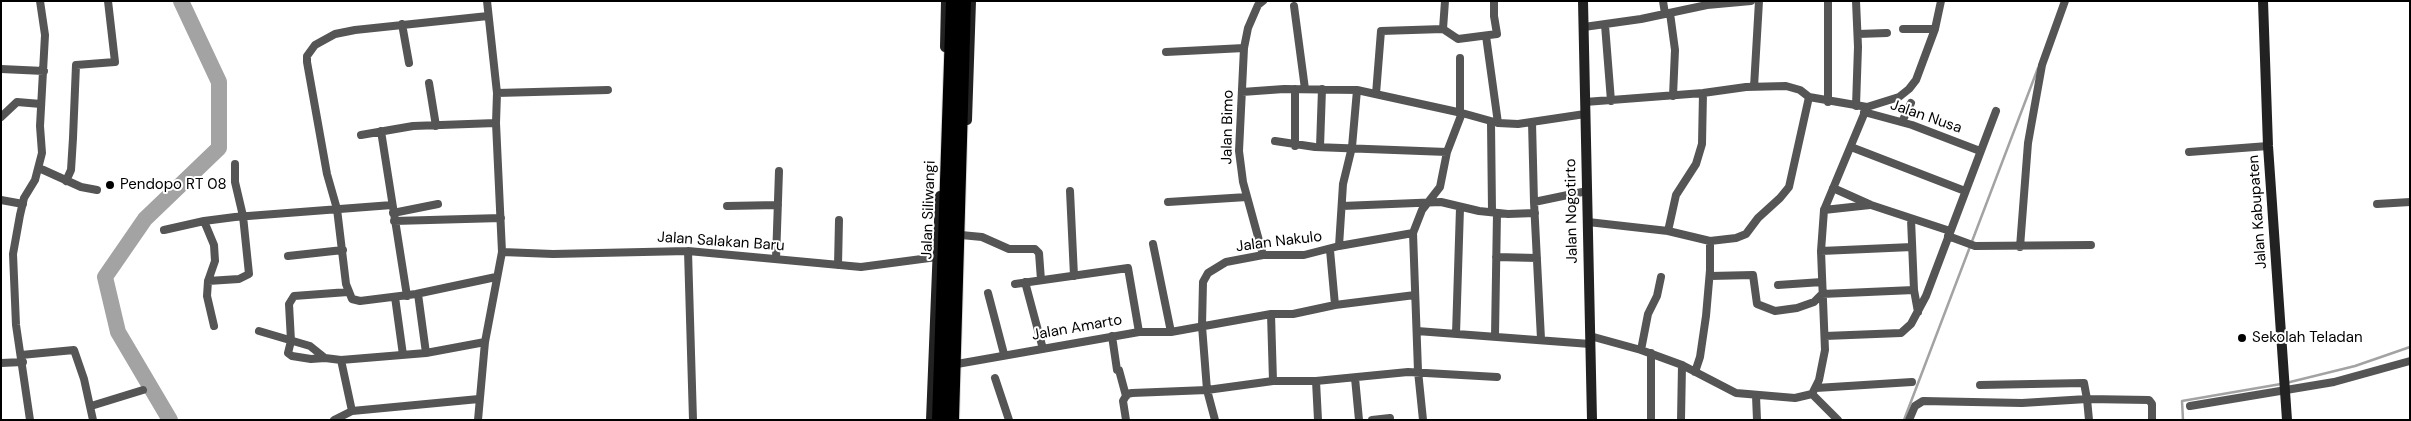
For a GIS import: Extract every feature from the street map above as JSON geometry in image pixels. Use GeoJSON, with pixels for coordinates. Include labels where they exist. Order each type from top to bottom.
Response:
{"type":"FeatureCollection","features":[{"type":"Feature","properties":{"kind":"highway","name":"Jalan Siliwangi"},"geometry":{"type":"LineString","coordinates":[[939,420],[937,327],[953,1]]}},
{"type":"Feature","properties":{"kind":"highway","name":"Jalan Siliwangi"},"geometry":{"type":"LineString","coordinates":[[952,420],[964,1]]}},
{"type":"Feature","properties":{"kind":"street"},"geometry":{"type":"LineString","coordinates":[[30,420],[16,325],[13,254],[23,204],[39,168],[42,153],[41,104],[45,35],[40,1]]}},
{"type":"Feature","properties":{"kind":"street"},"geometry":{"type":"LineString","coordinates":[[66,182],[71,170],[74,138],[76,65],[114,62],[108,1]]}},
{"type":"Feature","properties":{"kind":"street"},"geometry":{"type":"LineString","coordinates":[[478,420],[485,342],[502,252],[496,124],[497,93],[487,1]]}},
{"type":"Feature","properties":{"kind":"street"},"geometry":{"type":"LineString","coordinates":[[931,420],[937,327],[937,257],[946,1]]}},
{"type":"Feature","properties":{"kind":"street"},"geometry":{"type":"LineString","coordinates":[[956,420],[971,1]]}},
{"type":"Feature","properties":{"kind":"street","name":"Jalan Bimo"},"geometry":{"type":"LineString","coordinates":[[1263,1],[1258,5],[1248,28],[1244,48],[1239,151],[1247,196],[1263,255]]}},
{"type":"Feature","properties":{"kind":"street"},"geometry":{"type":"LineString","coordinates":[[1443,28],[1445,1]]}},
{"type":"Feature","properties":{"kind":"street"},"geometry":{"type":"LineString","coordinates":[[1376,94],[1380,32],[1443,28],[1458,39],[1497,34],[1494,1]]}},
{"type":"Feature","properties":{"kind":"street","name":"Jalan Nogotirto"},"geometry":{"type":"LineString","coordinates":[[1583,1],[1592,420]]}},
{"type":"Feature","properties":{"kind":"street"},"geometry":{"type":"LineString","coordinates":[[1663,1],[1668,14],[1675,50],[1673,96]]}},
{"type":"Feature","properties":{"kind":"street"},"geometry":{"type":"LineString","coordinates":[[1584,27],[1668,14],[1707,3],[1751,1]]}},
{"type":"Feature","properties":{"kind":"street"},"geometry":{"type":"LineString","coordinates":[[1754,87],[1759,1]]}},
{"type":"Feature","properties":{"kind":"street"},"geometry":{"type":"LineString","coordinates":[[1828,1],[1828,102]]}},
{"type":"Feature","properties":{"kind":"street"},"geometry":{"type":"LineString","coordinates":[[1856,1],[1858,34],[1856,106]]}},
{"type":"Feature","properties":{"kind":"street"},"geometry":{"type":"LineString","coordinates":[[1585,102],[1703,94],[1754,87],[1786,86],[1800,90],[1809,97],[1856,106],[1865,110],[1893,100],[1909,89],[1916,80],[1935,29],[1941,1]]}},
{"type":"Feature","properties":{"kind":"street"},"geometry":{"type":"LineString","coordinates":[[2020,247],[2028,144],[2042,65],[2065,1]]}},
{"type":"Feature","properties":{"kind":"street","name":"Jalan Kabupaten"},"geometry":{"type":"LineString","coordinates":[[2263,1],[2268,146],[2286,420]]}},
{"type":"Feature","properties":{"kind":"street"},"geometry":{"type":"LineString","coordinates":[[1294,6],[1305,89]]}},
{"type":"Feature","properties":{"kind":"street"},"geometry":{"type":"LineString","coordinates":[[488,16],[355,30],[328,37],[315,45],[307,56],[325,166],[337,209],[348,292],[355,302],[407,296],[496,277]]}},
{"type":"Feature","properties":{"kind":"street"},"geometry":{"type":"LineString","coordinates":[[402,24],[409,63]]}},
{"type":"Feature","properties":{"kind":"street"},"geometry":{"type":"LineString","coordinates":[[1605,25],[1611,101]]}},
{"type":"Feature","properties":{"kind":"street"},"geometry":{"type":"LineString","coordinates":[[1903,29],[1935,29]]}},
{"type":"Feature","properties":{"kind":"street"},"geometry":{"type":"LineString","coordinates":[[1858,34],[1887,33]]}},
{"type":"Feature","properties":{"kind":"street"},"geometry":{"type":"LineString","coordinates":[[1486,36],[1495,123],[1495,336]]}},
{"type":"Feature","properties":{"kind":"street"},"geometry":{"type":"LineString","coordinates":[[1166,52],[1244,48]]}},
{"type":"Feature","properties":{"kind":"street"},"geometry":{"type":"LineString","coordinates":[[1423,420],[1418,371],[1413,233],[1422,210],[1440,187],[1448,152],[1461,113],[1460,58]]}},
{"type":"Feature","properties":{"kind":"street"},"geometry":{"type":"LineString","coordinates":[[1,69],[44,72]]}},
{"type":"Feature","properties":{"kind":"street"},"geometry":{"type":"LineString","coordinates":[[430,83],[436,126]]}},
{"type":"Feature","properties":{"kind":"street"},"geometry":{"type":"LineString","coordinates":[[1294,89],[1295,146]]}},
{"type":"Feature","properties":{"kind":"street"},"geometry":{"type":"LineString","coordinates":[[1242,92],[1294,89],[1358,90],[1461,113],[1495,123],[1532,122],[1586,114]]}},
{"type":"Feature","properties":{"kind":"street"},"geometry":{"type":"LineString","coordinates":[[1320,147],[1322,89]]}},
{"type":"Feature","properties":{"kind":"street"},"geometry":{"type":"LineString","coordinates":[[497,93],[608,90]]}},
{"type":"Feature","properties":{"kind":"street"},"geometry":{"type":"LineString","coordinates":[[1339,246],[1343,184],[1352,147],[1358,90]]}},
{"type":"Feature","properties":{"kind":"street"},"geometry":{"type":"LineString","coordinates":[[1668,231],[1676,195],[1696,164],[1702,144],[1703,94]]}},
{"type":"Feature","properties":{"kind":"street"},"geometry":{"type":"LineString","coordinates":[[1588,222],[1668,231],[1710,241],[1736,238],[1746,234],[1758,218],[1789,187],[1809,97]]}},
{"type":"Feature","properties":{"kind":"street"},"geometry":{"type":"LineString","coordinates":[[1,117],[17,102],[41,104]]}},
{"type":"Feature","properties":{"kind":"street"},"geometry":{"type":"LineString","coordinates":[[1902,122],[1911,103]]}},
{"type":"Feature","properties":{"kind":"street"},"geometry":{"type":"LineString","coordinates":[[1814,391],[1819,380],[1825,336],[1821,251],[1824,210],[1852,147],[1865,110]]}},
{"type":"Feature","properties":{"kind":"street","name":"Jalan Nusa"},"geometry":{"type":"LineString","coordinates":[[1865,110],[1980,151]]}},
{"type":"Feature","properties":{"kind":"street"},"geometry":{"type":"LineString","coordinates":[[1825,336],[1901,334],[1911,324],[1926,296],[1964,191],[1996,111]]}},
{"type":"Feature","properties":{"kind":"street"},"geometry":{"type":"LineString","coordinates":[[1532,122],[1541,340]]}},
{"type":"Feature","properties":{"kind":"street"},"geometry":{"type":"LineString","coordinates":[[361,135],[413,126],[496,124]]}},
{"type":"Feature","properties":{"kind":"street"},"geometry":{"type":"LineString","coordinates":[[381,131],[407,296]]}},
{"type":"Feature","properties":{"kind":"street"},"geometry":{"type":"LineString","coordinates":[[1275,141],[1295,146],[1448,152]]}},
{"type":"Feature","properties":{"kind":"street"},"geometry":{"type":"LineString","coordinates":[[2189,152],[2268,146]]}},
{"type":"Feature","properties":{"kind":"street"},"geometry":{"type":"LineString","coordinates":[[1852,147],[1964,191]]}},
{"type":"Feature","properties":{"kind":"street"},"geometry":{"type":"LineString","coordinates":[[208,280],[240,279],[249,274],[243,216],[235,182],[235,164]]}},
{"type":"Feature","properties":{"kind":"street"},"geometry":{"type":"LineString","coordinates":[[39,168],[66,182],[97,190]]}},
{"type":"Feature","properties":{"kind":"street"},"geometry":{"type":"LineString","coordinates":[[776,259],[779,171]]}},
{"type":"Feature","properties":{"kind":"street"},"geometry":{"type":"LineString","coordinates":[[1833,188],[1973,245],[2020,247],[2091,245]]}},
{"type":"Feature","properties":{"kind":"street"},"geometry":{"type":"LineString","coordinates":[[1070,191],[1074,276]]}},
{"type":"Feature","properties":{"kind":"street"},"geometry":{"type":"LineString","coordinates":[[1534,202],[1587,191]]}},
{"type":"Feature","properties":{"kind":"street"},"geometry":{"type":"LineString","coordinates":[[1168,202],[1247,196]]}},
{"type":"Feature","properties":{"kind":"street"},"geometry":{"type":"LineString","coordinates":[[1,200],[23,204]]}},
{"type":"Feature","properties":{"kind":"street"},"geometry":{"type":"LineString","coordinates":[[1342,206],[1429,202],[1447,203],[1460,208],[1494,212],[1535,213]]}},
{"type":"Feature","properties":{"kind":"street"},"geometry":{"type":"LineString","coordinates":[[2377,204],[2410,202]]}},
{"type":"Feature","properties":{"kind":"street"},"geometry":{"type":"LineString","coordinates":[[393,213],[438,204]]}},
{"type":"Feature","properties":{"kind":"street"},"geometry":{"type":"LineString","coordinates":[[727,206],[778,204]]}},
{"type":"Feature","properties":{"kind":"street"},"geometry":{"type":"LineString","coordinates":[[1824,210],[1872,205]]}},
{"type":"Feature","properties":{"kind":"street"},"geometry":{"type":"LineString","coordinates":[[1456,334],[1460,208]]}},
{"type":"Feature","properties":{"kind":"street"},"geometry":{"type":"LineString","coordinates":[[164,230],[204,221],[243,216],[337,209],[501,218]]}},
{"type":"Feature","properties":{"kind":"street"},"geometry":{"type":"LineString","coordinates":[[1911,219],[1914,290],[1918,312]]}},
{"type":"Feature","properties":{"kind":"street"},"geometry":{"type":"LineString","coordinates":[[838,265],[839,220]]}},
{"type":"Feature","properties":{"kind":"street"},"geometry":{"type":"LineString","coordinates":[[204,221],[214,245],[215,261],[208,280],[208,296],[214,326]]}},
{"type":"Feature","properties":{"kind":"street","name":"Jalan Nakulo"},"geometry":{"type":"LineString","coordinates":[[1215,420],[1207,390],[1202,326],[1203,282],[1208,273],[1226,262],[1263,255],[1304,255],[1330,250],[1339,246],[1413,233]]}},
{"type":"Feature","properties":{"kind":"street"},"geometry":{"type":"LineString","coordinates":[[962,235],[982,238],[1010,249],[1035,249],[1039,253],[1041,280]]}},
{"type":"Feature","properties":{"kind":"street"},"geometry":{"type":"LineString","coordinates":[[1695,372],[1700,357],[1706,316],[1710,276],[1710,241]]}},
{"type":"Feature","properties":{"kind":"street"},"geometry":{"type":"LineString","coordinates":[[1153,244],[1171,332]]}},
{"type":"Feature","properties":{"kind":"street"},"geometry":{"type":"LineString","coordinates":[[1821,251],[1912,247]]}},
{"type":"Feature","properties":{"kind":"street"},"geometry":{"type":"LineString","coordinates":[[288,256],[343,250]]}},
{"type":"Feature","properties":{"kind":"street"},"geometry":{"type":"LineString","coordinates":[[1330,250],[1335,305]]}},
{"type":"Feature","properties":{"kind":"street"},"geometry":{"type":"LineString","coordinates":[[688,251],[693,420]]}},
{"type":"Feature","properties":{"kind":"street","name":"Jalan Salakan Baru"},"geometry":{"type":"LineString","coordinates":[[502,252],[553,254],[688,251],[861,267],[937,257]]}},
{"type":"Feature","properties":{"kind":"street"},"geometry":{"type":"LineString","coordinates":[[1496,256],[1537,258]]}},
{"type":"Feature","properties":{"kind":"street"},"geometry":{"type":"LineString","coordinates":[[1014,284],[1120,268],[1130,270],[1139,332]]}},
{"type":"Feature","properties":{"kind":"street"},"geometry":{"type":"LineString","coordinates":[[1710,276],[1753,275],[1756,304],[1775,311],[1798,308],[1814,302],[1822,294],[1914,290]]}},
{"type":"Feature","properties":{"kind":"street"},"geometry":{"type":"LineString","coordinates":[[1641,350],[1648,314],[1657,296],[1661,277]]}},
{"type":"Feature","properties":{"kind":"street"},"geometry":{"type":"LineString","coordinates":[[1025,282],[1043,348]]}},
{"type":"Feature","properties":{"kind":"street"},"geometry":{"type":"LineString","coordinates":[[1778,285],[1822,282]]}},
{"type":"Feature","properties":{"kind":"street"},"geometry":{"type":"LineString","coordinates":[[348,292],[294,296],[289,304],[291,341],[288,353],[292,356],[311,359],[341,360],[426,353],[485,342]]}},
{"type":"Feature","properties":{"kind":"street"},"geometry":{"type":"LineString","coordinates":[[988,293],[1004,354]]}},
{"type":"Feature","properties":{"kind":"street"},"geometry":{"type":"LineString","coordinates":[[418,294],[426,353]]}},
{"type":"Feature","properties":{"kind":"street","name":"Jalan Amarto"},"geometry":{"type":"LineString","coordinates":[[957,364],[1112,336],[1139,332],[1171,332],[1271,314],[1293,314],[1335,305],[1415,295]]}},
{"type":"Feature","properties":{"kind":"street"},"geometry":{"type":"LineString","coordinates":[[395,297],[403,355]]}},
{"type":"Feature","properties":{"kind":"street"},"geometry":{"type":"LineString","coordinates":[[1271,314],[1273,381]]}},
{"type":"Feature","properties":{"kind":"street"},"geometry":{"type":"LineString","coordinates":[[258,331],[310,346],[325,358]]}},
{"type":"Feature","properties":{"kind":"street"},"geometry":{"type":"LineString","coordinates":[[1417,331],[1541,340],[1590,340],[1651,353],[1682,365],[1728,390],[1756,396],[1795,398],[1814,391],[1912,382]]}},
{"type":"Feature","properties":{"kind":"street"},"geometry":{"type":"LineString","coordinates":[[1112,336],[1117,370],[1119,370],[1126,396]]}},
{"type":"Feature","properties":{"kind":"street"},"geometry":{"type":"LineString","coordinates":[[1,363],[74,350],[91,406],[93,420]]}},
{"type":"Feature","properties":{"kind":"street"},"geometry":{"type":"LineString","coordinates":[[1651,353],[1651,420]]}},
{"type":"Feature","properties":{"kind":"street"},"geometry":{"type":"LineString","coordinates":[[341,360],[352,412]]}},
{"type":"Feature","properties":{"kind":"street"},"geometry":{"type":"LineString","coordinates":[[2190,406],[2285,386],[2334,382],[2410,361]]}},
{"type":"Feature","properties":{"kind":"street"},"geometry":{"type":"LineString","coordinates":[[1681,420],[1682,365]]}},
{"type":"Feature","properties":{"kind":"street"},"geometry":{"type":"LineString","coordinates":[[1126,420],[1122,401],[1132,393],[1207,390],[1273,381],[1316,381],[1418,371],[1497,377]]}},
{"type":"Feature","properties":{"kind":"street"},"geometry":{"type":"LineString","coordinates":[[995,378],[1008,420]]}},
{"type":"Feature","properties":{"kind":"street"},"geometry":{"type":"LineString","coordinates":[[1355,378],[1358,420]]}},
{"type":"Feature","properties":{"kind":"street"},"geometry":{"type":"LineString","coordinates":[[1316,381],[1318,420]]}},
{"type":"Feature","properties":{"kind":"street"},"geometry":{"type":"LineString","coordinates":[[1980,386],[2084,383],[2089,420]]}},
{"type":"Feature","properties":{"kind":"street"},"geometry":{"type":"LineString","coordinates":[[91,406],[143,390]]}},
{"type":"Feature","properties":{"kind":"street"},"geometry":{"type":"LineString","coordinates":[[1814,391],[1838,420]]}},
{"type":"Feature","properties":{"kind":"street"},"geometry":{"type":"LineString","coordinates":[[1756,396],[1757,420]]}},
{"type":"Feature","properties":{"kind":"street"},"geometry":{"type":"LineString","coordinates":[[334,420],[352,412],[479,398]]}},
{"type":"Feature","properties":{"kind":"street"},"geometry":{"type":"LineString","coordinates":[[1909,420],[1915,406],[1923,401],[2022,403],[2087,399],[2149,400],[2152,404],[2152,420]]}},
{"type":"Feature","properties":{"kind":"street"},"geometry":{"type":"LineString","coordinates":[[1372,420],[1390,418]]}},
{"type":"Feature","properties":{"kind":"waterway"},"geometry":{"type":"LineString","coordinates":[[170,420],[118,332],[105,277],[145,219],[219,148],[219,82],[181,1]]}},
{"type":"Feature","properties":{"kind":"waterway"},"geometry":{"type":"LineString","coordinates":[[1904,420],[2038,68]]}},
{"type":"Feature","properties":{"kind":"waterway"},"geometry":{"type":"LineString","coordinates":[[2286,383],[2355,366],[2410,347]]}},
{"type":"Feature","properties":{"kind":"waterway"},"geometry":{"type":"LineString","coordinates":[[2183,420],[2182,401],[2281,384]]}},
{"type":"Feature","properties":{"kind":"place","name":"Pendopo RT 08"},"geometry":{"type":"Point","coordinates":[110,185]}},
{"type":"Feature","properties":{"kind":"place","name":"Sekolah Teladan"},"geometry":{"type":"Point","coordinates":[2242,338]}}]}
